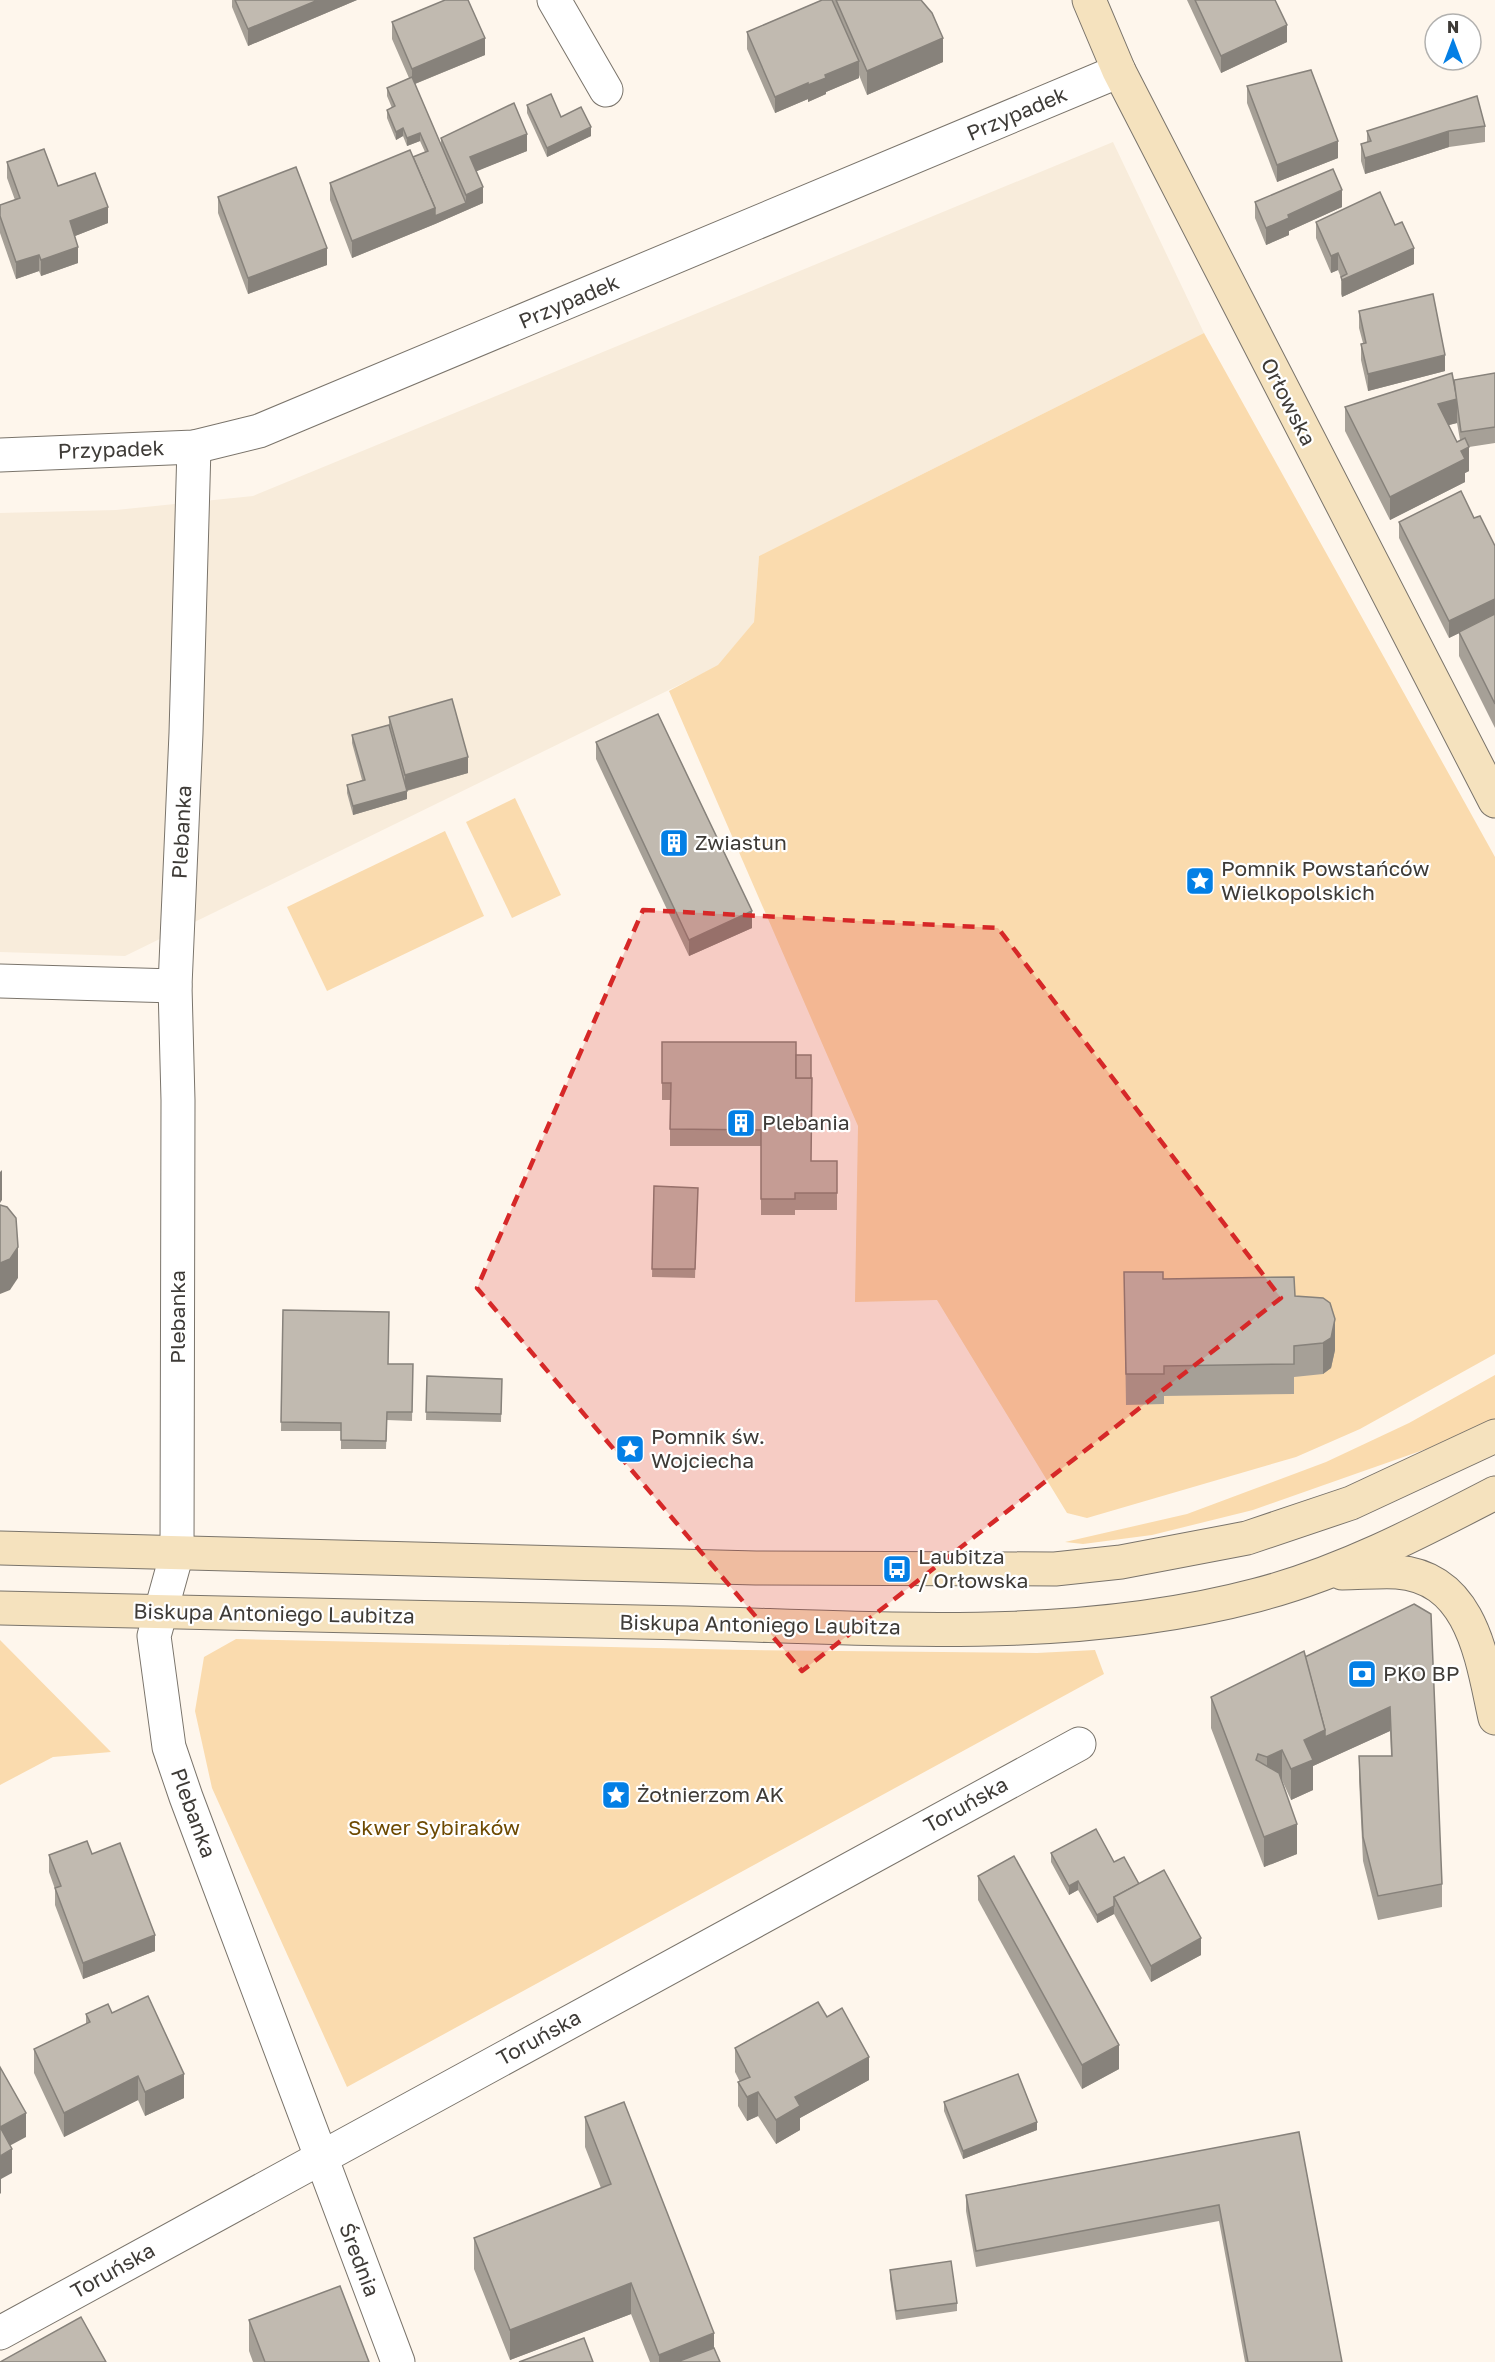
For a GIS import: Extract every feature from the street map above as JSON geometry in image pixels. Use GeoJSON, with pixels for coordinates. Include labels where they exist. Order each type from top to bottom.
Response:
{"type":"FeatureCollection","features":[{"type":"Feature","properties":{"kind":"main road","name":"Orłowska"},"geometry":{"type":"LineString","coordinates":[[1089,0],[1119,71],[1495,801]]}},
{"type":"Feature","properties":{"kind":"main road"},"geometry":{"type":"LineString","coordinates":[[0,1548],[756,1568],[1055,1569],[1121,1562],[1247,1538],[1351,1503],[1495,1436]]}},
{"type":"Feature","properties":{"kind":"main road","name":"Biskupa Antoniego Laubitza"},"geometry":{"type":"LineString","coordinates":[[0,1608],[900,1628],[1056,1628],[1158,1615],[1257,1595],[1325,1573],[1388,1547],[1495,1493]]}},
{"type":"Feature","properties":{"kind":"main road"},"geometry":{"type":"LineString","coordinates":[[1325,1573],[1399,1572],[1430,1581],[1442,1590],[1472,1625],[1481,1651],[1495,1718]]}},
{"type":"Feature","properties":{"kind":"street"},"geometry":{"type":"LineString","coordinates":[[554,0],[606,90]]}},
{"type":"Feature","properties":{"kind":"street","name":"Przypadek"},"geometry":{"type":"LineString","coordinates":[[0,455],[194,447],[259,431],[1119,71]]}},
{"type":"Feature","properties":{"kind":"street","name":"Plebanka"},"geometry":{"type":"LineString","coordinates":[[194,447],[186,733],[175,986],[178,1100],[177,1553],[154,1636],[169,1747],[321,2157]]}},
{"type":"Feature","properties":{"kind":"street"},"geometry":{"type":"LineString","coordinates":[[0,981],[175,986]]}},
{"type":"Feature","properties":{"kind":"street","name":"Toruńska"},"geometry":{"type":"LineString","coordinates":[[0,2333],[1079,1744]]}},
{"type":"Feature","properties":{"kind":"street","name":"Średnia"},"geometry":{"type":"LineString","coordinates":[[321,2157],[398,2362]]}},
{"type":"Feature","properties":{"kind":"highlighted area"},"geometry":{"type":"Polygon","coordinates":[[[643,910],[998,928],[1281,1298],[802,1671],[477,1288],[643,910]]]}},
{"type":"Feature","properties":{"kind":"shaded area"},"geometry":{"type":"Polygon","coordinates":[[[1113,142],[1204,333],[759,556],[754,622],[718,666],[125,956],[0,952],[0,513],[116,510],[253,496],[1113,142]]]}},
{"type":"Feature","properties":{"kind":"green space"},"geometry":{"type":"Polygon","coordinates":[[[1204,333],[1495,857],[1495,1354],[1360,1429],[1296,1457],[1087,1518],[1067,1513],[937,1300],[855,1302],[858,1126],[669,691],[718,665],[754,622],[759,556],[1204,333]]]}},
{"type":"Feature","properties":{"kind":"green space"},"geometry":{"type":"Polygon","coordinates":[[[515,798],[561,895],[512,918],[466,822],[515,798]]]}},
{"type":"Feature","properties":{"kind":"green space"},"geometry":{"type":"Polygon","coordinates":[[[445,831],[484,916],[327,991],[287,907],[445,831]]]}},
{"type":"Feature","properties":{"kind":"green space"},"geometry":{"type":"Polygon","coordinates":[[[1495,1375],[1495,1419],[1429,1448],[1253,1510],[1152,1535],[1083,1544],[1065,1542],[1187,1514],[1326,1462],[1409,1423],[1495,1375]]]}},
{"type":"Feature","properties":{"kind":"green space","name":"Skwer Sybiraków"},"geometry":{"type":"Polygon","coordinates":[[[236,1639],[747,1650],[1037,1653],[1095,1650],[1104,1674],[347,2087],[212,1788],[195,1711],[204,1657],[236,1639]]]}},
{"type":"Feature","properties":{"kind":"green space"},"geometry":{"type":"Polygon","coordinates":[[[0,1640],[111,1752],[53,1757],[0,1785],[0,1640]]]}},
{"type":"Feature","properties":{"kind":"building"},"geometry":{"type":"Polygon","coordinates":[[[235,0],[318,0],[248,29],[235,0]]]}},
{"type":"Feature","properties":{"kind":"building"},"geometry":{"type":"Polygon","coordinates":[[[445,0],[468,0],[485,38],[412,69],[392,22],[445,0]]]}},
{"type":"Feature","properties":{"kind":"building"},"geometry":{"type":"Polygon","coordinates":[[[822,0],[832,0],[859,61],[825,75],[826,78],[775,97],[747,32],[822,0]]]}},
{"type":"Feature","properties":{"kind":"building"},"geometry":{"type":"Polygon","coordinates":[[[836,0],[921,0],[932,13],[943,38],[867,71],[836,0]]]}},
{"type":"Feature","properties":{"kind":"building"},"geometry":{"type":"Polygon","coordinates":[[[1195,0],[1275,0],[1287,25],[1221,56],[1195,0]]]}},
{"type":"Feature","properties":{"kind":"building"},"geometry":{"type":"Polygon","coordinates":[[[1311,70],[1338,141],[1277,165],[1247,86],[1311,70]]]}},
{"type":"Feature","properties":{"kind":"building"},"geometry":{"type":"Polygon","coordinates":[[[412,77],[466,203],[435,216],[435,208],[413,157],[428,151],[420,133],[407,138],[403,128],[396,132],[387,110],[395,106],[387,88],[412,77]]]}},
{"type":"Feature","properties":{"kind":"building"},"geometry":{"type":"Polygon","coordinates":[[[551,94],[561,117],[581,107],[591,127],[547,148],[527,105],[551,94]]]}},
{"type":"Feature","properties":{"kind":"building"},"geometry":{"type":"Polygon","coordinates":[[[1477,96],[1485,126],[1449,131],[1365,158],[1361,144],[1371,141],[1367,131],[1477,96]]]}},
{"type":"Feature","properties":{"kind":"building"},"geometry":{"type":"Polygon","coordinates":[[[514,103],[527,134],[470,157],[483,187],[466,195],[441,138],[514,103]]]}},
{"type":"Feature","properties":{"kind":"building"},"geometry":{"type":"Polygon","coordinates":[[[44,149],[58,186],[95,173],[108,207],[70,221],[78,247],[41,260],[39,255],[16,262],[0,216],[0,205],[20,198],[7,162],[44,149]]]}},
{"type":"Feature","properties":{"kind":"building"},"geometry":{"type":"Polygon","coordinates":[[[410,150],[435,208],[352,241],[330,183],[410,150]]]}},
{"type":"Feature","properties":{"kind":"building"},"geometry":{"type":"Polygon","coordinates":[[[296,167],[327,248],[248,278],[218,197],[296,167]]]}},
{"type":"Feature","properties":{"kind":"building"},"geometry":{"type":"Polygon","coordinates":[[[1333,169],[1342,190],[1266,228],[1255,202],[1333,169]]]}},
{"type":"Feature","properties":{"kind":"building"},"geometry":{"type":"Polygon","coordinates":[[[1380,192],[1395,225],[1402,222],[1414,248],[1342,280],[1341,277],[1347,274],[1338,253],[1331,256],[1316,222],[1380,192]]]}},
{"type":"Feature","properties":{"kind":"building"},"geometry":{"type":"Polygon","coordinates":[[[1433,294],[1445,355],[1368,374],[1361,344],[1366,343],[1359,311],[1433,294]]]}},
{"type":"Feature","properties":{"kind":"building"},"geometry":{"type":"Polygon","coordinates":[[[1452,373],[1457,399],[1438,404],[1457,442],[1465,438],[1469,447],[1461,451],[1465,459],[1390,497],[1345,407],[1452,373]]]}},
{"type":"Feature","properties":{"kind":"building"},"geometry":{"type":"Polygon","coordinates":[[[1495,373],[1495,427],[1461,432],[1454,380],[1495,373]]]}},
{"type":"Feature","properties":{"kind":"building"},"geometry":{"type":"Polygon","coordinates":[[[1461,491],[1474,518],[1480,516],[1495,546],[1495,599],[1449,621],[1399,522],[1461,491]]]}},
{"type":"Feature","properties":{"kind":"building"},"geometry":{"type":"Polygon","coordinates":[[[1495,614],[1495,704],[1459,632],[1495,614]]]}},
{"type":"Feature","properties":{"kind":"building"},"geometry":{"type":"Polygon","coordinates":[[[452,699],[468,757],[405,775],[389,717],[452,699]]]}},
{"type":"Feature","properties":{"kind":"building","name":"Zwiastun"},"geometry":{"type":"Polygon","coordinates":[[[658,714],[752,911],[689,940],[596,742],[658,714]]]}},
{"type":"Feature","properties":{"kind":"building"},"geometry":{"type":"Polygon","coordinates":[[[389,725],[407,791],[353,806],[347,785],[365,780],[352,735],[389,725]]]}},
{"type":"Feature","properties":{"kind":"building","name":"Plebania"},"geometry":{"type":"Polygon","coordinates":[[[662,1042],[796,1042],[796,1078],[812,1078],[811,1161],[837,1161],[837,1193],[795,1193],[795,1199],[761,1199],[761,1130],[670,1129],[671,1083],[662,1083],[662,1042]]]}},
{"type":"Feature","properties":{"kind":"building"},"geometry":{"type":"Polygon","coordinates":[[[796,1055],[811,1055],[811,1078],[796,1078],[796,1055]]]}},
{"type":"Feature","properties":{"kind":"building"},"geometry":{"type":"Polygon","coordinates":[[[654,1186],[698,1188],[695,1269],[652,1269],[654,1186]]]}},
{"type":"Feature","properties":{"kind":"building"},"geometry":{"type":"Polygon","coordinates":[[[0,1205],[7,1207],[16,1218],[18,1247],[10,1259],[0,1263],[0,1205]]]}},
{"type":"Feature","properties":{"kind":"building"},"geometry":{"type":"Polygon","coordinates":[[[1124,1272],[1163,1272],[1163,1279],[1294,1277],[1295,1296],[1323,1298],[1330,1303],[1335,1319],[1331,1338],[1323,1343],[1294,1346],[1294,1364],[1164,1366],[1164,1374],[1126,1374],[1124,1272]]]}},
{"type":"Feature","properties":{"kind":"building"},"geometry":{"type":"Polygon","coordinates":[[[283,1310],[389,1312],[388,1364],[413,1364],[412,1412],[387,1412],[386,1441],[341,1440],[341,1423],[281,1422],[283,1310]]]}},
{"type":"Feature","properties":{"kind":"building"},"geometry":{"type":"Polygon","coordinates":[[[427,1376],[502,1379],[501,1414],[426,1412],[427,1376]]]}},
{"type":"Feature","properties":{"kind":"building"},"geometry":{"type":"Polygon","coordinates":[[[1414,1604],[1431,1614],[1442,1884],[1378,1896],[1363,1837],[1359,1756],[1392,1756],[1390,1707],[1325,1737],[1305,1657],[1414,1604]]]}},
{"type":"Feature","properties":{"kind":"building"},"geometry":{"type":"Polygon","coordinates":[[[1304,1651],[1325,1730],[1304,1740],[1313,1760],[1291,1769],[1282,1750],[1267,1757],[1258,1754],[1256,1760],[1279,1773],[1297,1824],[1264,1837],[1211,1697],[1304,1651]]]}},
{"type":"Feature","properties":{"kind":"building"},"geometry":{"type":"Polygon","coordinates":[[[1096,1829],[1114,1862],[1124,1857],[1139,1884],[1114,1897],[1114,1906],[1097,1915],[1078,1881],[1069,1886],[1051,1853],[1096,1829]]]}},
{"type":"Feature","properties":{"kind":"building"},"geometry":{"type":"Polygon","coordinates":[[[87,1841],[92,1854],[120,1843],[155,1935],[83,1963],[55,1888],[61,1886],[49,1855],[87,1841]]]}},
{"type":"Feature","properties":{"kind":"building"},"geometry":{"type":"Polygon","coordinates":[[[1014,1856],[1119,2045],[1082,2065],[978,1876],[1014,1856]]]}},
{"type":"Feature","properties":{"kind":"building"},"geometry":{"type":"Polygon","coordinates":[[[1164,1870],[1201,1938],[1151,1966],[1114,1897],[1164,1870]]]}},
{"type":"Feature","properties":{"kind":"building"},"geometry":{"type":"Polygon","coordinates":[[[148,1996],[184,2074],[145,2092],[138,2076],[64,2113],[34,2049],[90,2022],[86,2014],[108,2004],[112,2013],[148,1996]]]}},
{"type":"Feature","properties":{"kind":"building"},"geometry":{"type":"Polygon","coordinates":[[[818,2002],[827,2017],[842,2008],[869,2057],[795,2097],[800,2106],[776,2120],[758,2092],[747,2097],[738,2082],[750,2077],[735,2048],[818,2002]]]}},
{"type":"Feature","properties":{"kind":"building"},"geometry":{"type":"Polygon","coordinates":[[[0,2067],[26,2113],[0,2127],[0,2067]]]}},
{"type":"Feature","properties":{"kind":"building"},"geometry":{"type":"Polygon","coordinates":[[[1018,2074],[1037,2122],[963,2151],[944,2102],[1018,2074]]]}},
{"type":"Feature","properties":{"kind":"building"},"geometry":{"type":"Polygon","coordinates":[[[624,2102],[714,2333],[659,2355],[631,2283],[510,2330],[474,2238],[611,2184],[585,2117],[624,2102]]]}},
{"type":"Feature","properties":{"kind":"building"},"geometry":{"type":"Polygon","coordinates":[[[0,2127],[12,2149],[0,2156],[0,2127]]]}},
{"type":"Feature","properties":{"kind":"building"},"geometry":{"type":"Polygon","coordinates":[[[1299,2132],[1342,2362],[1248,2362],[1219,2205],[976,2251],[966,2195],[1299,2132]]]}},
{"type":"Feature","properties":{"kind":"building"},"geometry":{"type":"Polygon","coordinates":[[[951,2261],[957,2303],[896,2311],[890,2270],[951,2261]]]}},
{"type":"Feature","properties":{"kind":"building"},"geometry":{"type":"Polygon","coordinates":[[[340,2286],[369,2362],[265,2362],[249,2320],[340,2286]]]}},
{"type":"Feature","properties":{"kind":"building"},"geometry":{"type":"Polygon","coordinates":[[[81,2317],[106,2362],[0,2362],[81,2317]]]}},
{"type":"Feature","properties":{"kind":"building"},"geometry":{"type":"Polygon","coordinates":[[[584,2338],[593,2362],[519,2362],[584,2338]]]}},
{"type":"Feature","properties":{"kind":"building"},"geometry":{"type":"Polygon","coordinates":[[[714,2348],[720,2362],[677,2362],[714,2348]]]}},
{"type":"Feature","properties":{"kind":"place","name":"Zwiastun"},"geometry":{"type":"Point","coordinates":[674,843]}},
{"type":"Feature","properties":{"kind":"place","name":"Pomnik Powstańców Wielkopolskich"},"geometry":{"type":"Point","coordinates":[1200,881]}},
{"type":"Feature","properties":{"kind":"place","name":"Plebania"},"geometry":{"type":"Point","coordinates":[741,1123]}},
{"type":"Feature","properties":{"kind":"place","name":"Pomnik św. Wojciecha"},"geometry":{"type":"Point","coordinates":[630,1449]}},
{"type":"Feature","properties":{"kind":"place","name":"Laubitza / Orłowska"},"geometry":{"type":"Point","coordinates":[897,1569]}},
{"type":"Feature","properties":{"kind":"place","name":"PKO BP"},"geometry":{"type":"Point","coordinates":[1362,1674]}},
{"type":"Feature","properties":{"kind":"place","name":"Żołnierzom AK"},"geometry":{"type":"Point","coordinates":[616,1795]}}]}
